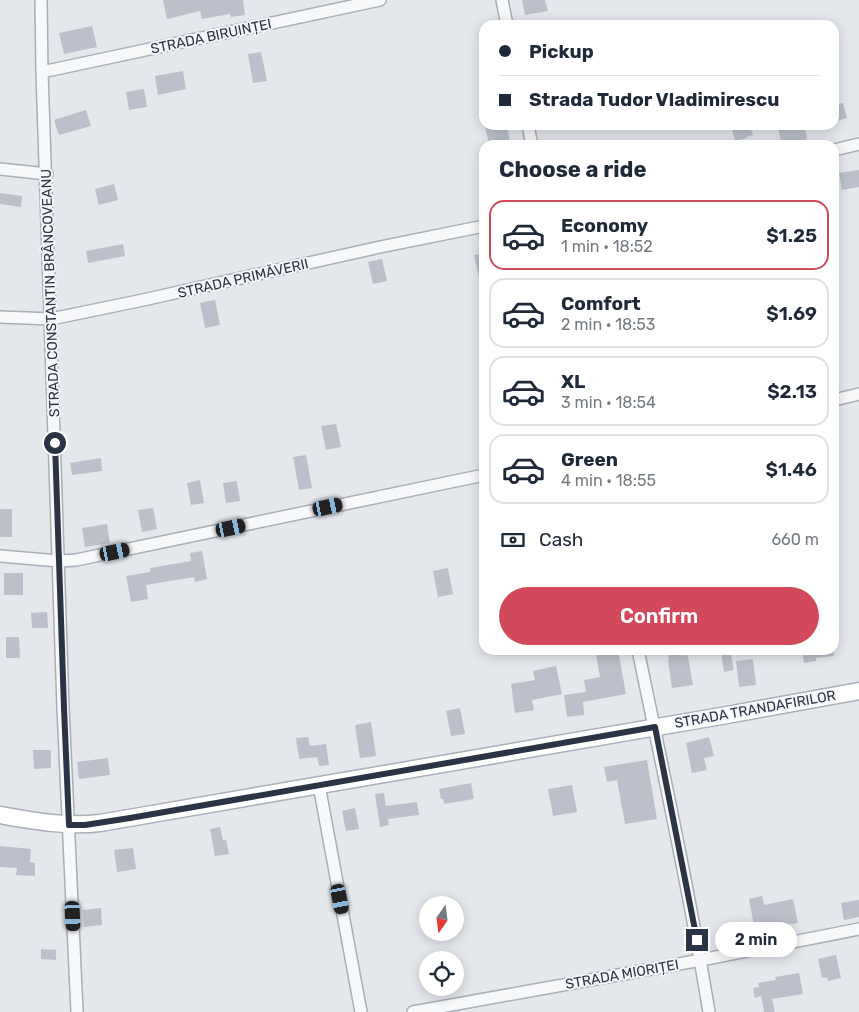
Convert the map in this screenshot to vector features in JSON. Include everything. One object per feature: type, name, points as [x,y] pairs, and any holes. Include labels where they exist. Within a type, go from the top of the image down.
[{"type":"main road","name":"STRADA TRANDAFIRILOR","points":[[0,816],[69,825],[100,823],[859,690]]},
{"type":"street","name":"STRADA CONSTANTIN BRÂNCOVEANU","points":[[41,0],[50,319],[77,1012]]},
{"type":"street","name":"STRADA BIRUINȚEI","points":[[42,72],[380,0]]},
{"type":"street","points":[[502,0],[506,20]]},
{"type":"street","points":[[839,149],[859,144]]},
{"type":"street","points":[[0,169],[47,174]]},
{"type":"street","name":"STRADA PRIMĂVERII","points":[[0,317],[50,319],[479,227]]},
{"type":"street","points":[[839,399],[859,394]]},
{"type":"street","points":[[0,556],[59,561],[76,560],[479,476]]},
{"type":"street","points":[[639,655],[655,727],[709,1012]]},
{"type":"street","points":[[319,785],[361,1012]]},
{"type":"street","name":"STRADA MIORIȚEI","points":[[413,1012],[859,929]]},
{"type":"building","points":[[163,0],[243,0],[245,15],[231,17],[230,14],[202,19],[200,11],[167,19]]},
{"type":"building","points":[[522,0],[545,0],[548,11],[525,15]]},
{"type":"building","points":[[92,26],[97,47],[64,54],[59,33]]},
{"type":"building","points":[[261,52],[267,81],[253,83],[248,54]]},
{"type":"building","points":[[183,71],[186,89],[158,95],[155,76]]},
{"type":"building","points":[[144,89],[147,107],[129,110],[126,92]]},
{"type":"building","points":[[843,103],[847,118],[839,120],[839,104]]},
{"type":"building","points":[[86,110],[91,126],[59,135],[54,120]]},
{"type":"building","points":[[486,130],[508,130],[510,140],[488,140]]},
{"type":"building","points":[[732,130],[752,130],[753,135],[735,140]]},
{"type":"building","points":[[778,130],[805,130],[807,139],[781,140]]},
{"type":"building","points":[[859,170],[859,187],[842,190],[839,173]]},
{"type":"building","points":[[114,184],[118,200],[99,205],[95,189]]},
{"type":"building","points":[[0,193],[22,196],[21,207],[0,204]]},
{"type":"building","points":[[123,244],[125,256],[88,263],[86,251]]},
{"type":"building","points":[[479,254],[479,278],[474,255]]},
{"type":"building","points":[[382,259],[387,281],[373,284],[368,262]]},
{"type":"building","points":[[215,300],[220,325],[205,328],[200,303]]},
{"type":"building","points":[[336,424],[341,447],[326,450],[321,426]]},
{"type":"building","points":[[306,455],[312,488],[299,490],[293,457]]},
{"type":"building","points":[[101,458],[102,471],[72,475],[70,463]]},
{"type":"building","points":[[200,480],[204,503],[191,505],[187,483]]},
{"type":"building","points":[[237,481],[240,501],[226,503],[223,483]]},
{"type":"building","points":[[153,508],[157,529],[142,532],[138,510]]},
{"type":"building","points":[[0,509],[12,509],[12,537],[0,537]]},
{"type":"building","points":[[107,524],[110,543],[85,547],[82,528]]},
{"type":"building","points":[[202,551],[207,579],[195,582],[194,577],[146,585],[148,599],[131,602],[126,576],[150,572],[150,568],[191,561],[190,553]]},
{"type":"building","points":[[448,568],[453,594],[438,597],[433,571]]},
{"type":"building","points":[[4,573],[23,573],[23,595],[4,595]]},
{"type":"building","points":[[47,612],[48,628],[32,628],[31,613]]},
{"type":"building","points":[[6,637],[19,637],[20,658],[6,658]]},
{"type":"building","points":[[596,655],[619,655],[626,694],[583,702],[584,715],[567,717],[564,695],[586,692],[584,680],[600,677]]},
{"type":"building","points":[[668,655],[688,655],[693,685],[672,688]]},
{"type":"building","points":[[722,655],[731,655],[734,670],[724,672]]},
{"type":"building","points":[[803,655],[834,655],[816,658],[816,661],[804,663]]},
{"type":"building","points":[[753,659],[756,685],[739,687],[736,661]]},
{"type":"building","points":[[556,666],[562,694],[532,700],[534,710],[515,713],[511,684],[535,680],[533,671]]},
{"type":"building","points":[[460,708],[465,734],[451,736],[446,711]]},
{"type":"building","points":[[371,722],[376,756],[360,758],[355,725]]},
{"type":"building","points":[[308,737],[310,746],[326,744],[329,765],[319,766],[317,757],[299,759],[296,738]]},
{"type":"building","points":[[709,737],[714,756],[704,758],[707,770],[692,773],[686,743]]},
{"type":"building","points":[[33,750],[51,750],[51,768],[34,769]]},
{"type":"building","points":[[108,758],[110,775],[79,779],[77,762]]},
{"type":"building","points":[[647,760],[657,819],[625,824],[617,780],[607,782],[604,767]]},
{"type":"building","points":[[471,783],[474,799],[444,804],[439,789]]},
{"type":"building","points":[[572,785],[577,812],[553,816],[548,789]]},
{"type":"building","points":[[384,793],[386,806],[417,802],[419,815],[388,819],[389,825],[380,827],[375,794]]},
{"type":"building","points":[[355,808],[359,829],[346,831],[342,811]]},
{"type":"building","points":[[220,827],[223,840],[226,840],[229,854],[215,856],[210,829]]},
{"type":"building","points":[[0,846],[31,849],[30,862],[35,863],[35,876],[16,875],[17,868],[0,867]]},
{"type":"building","points":[[133,848],[136,869],[117,872],[114,850]]},
{"type":"building","points":[[762,896],[764,905],[793,899],[798,923],[755,931],[749,899]]},
{"type":"building","points":[[859,900],[859,917],[844,920],[841,903]]},
{"type":"building","points":[[101,908],[102,925],[84,927],[83,910]]},
{"type":"building","points":[[41,949],[56,950],[56,960],[41,959]]},
{"type":"building","points":[[836,955],[841,978],[828,981],[827,977],[822,978],[818,959]]},
{"type":"building","points":[[799,973],[803,994],[772,999],[775,1012],[764,1012],[761,996],[755,998],[753,988],[759,987],[758,983],[776,980],[775,977]]},
{"type":"route","points":[[55,443],[69,825],[85,825],[130,818],[655,727],[697,940]]}]
